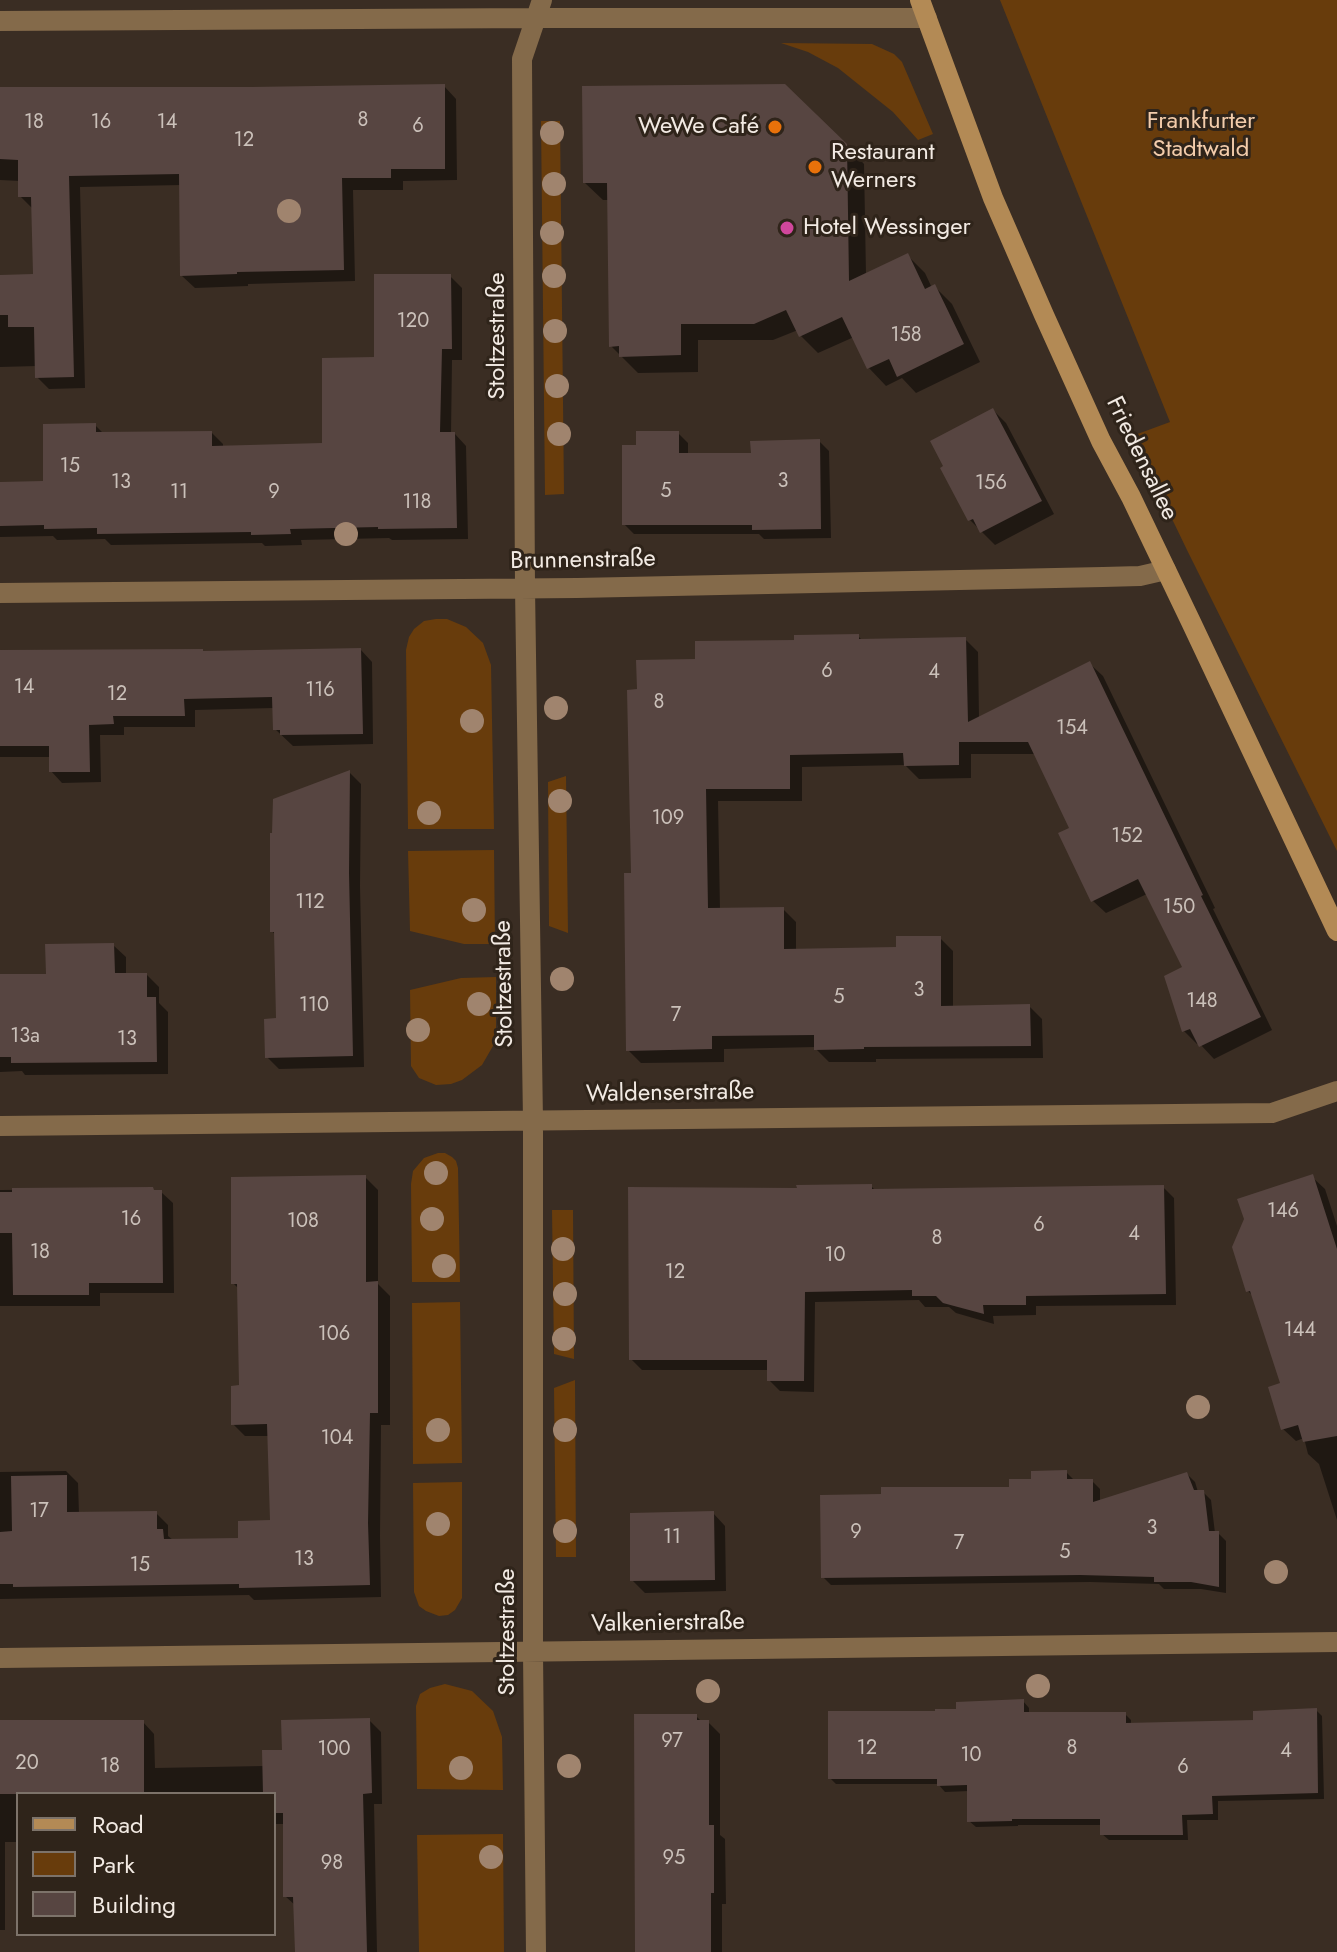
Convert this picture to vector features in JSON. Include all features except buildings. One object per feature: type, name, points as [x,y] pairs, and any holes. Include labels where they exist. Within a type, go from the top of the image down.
[{"type":"street","points":[[0,21],[539,9],[923,9]]},
{"type":"street","name":"Stoltzestraße","points":[[536,1952],[533,1121],[525,588],[522,59],[539,9]]},
{"type":"street","name":"Friedensallee","points":[[923,9],[1016,253],[1101,441],[1131,497],[1337,931]]},
{"type":"street","name":"Brunnenstraße","points":[[0,593],[525,588],[1103,577],[1140,576],[1166,570]]},
{"type":"street","name":"Waldenserstraße","points":[[0,1126],[1272,1113],[1337,1091]]},
{"type":"street","name":"Valkenierstraße","points":[[0,1658],[1337,1642]]},
{"type":"green space","name":"Frankfurter Stadtwald","points":[[1000,0],[1337,0],[1337,851],[1132,436],[1170,422]]},
{"type":"green space","points":[[781,43],[872,44],[894,54],[902,62],[933,134],[918,140],[893,112],[838,68],[808,52]]},
{"type":"green space","points":[[541,121],[560,121],[564,494],[545,495]]},
{"type":"green space","points":[[447,619],[466,627],[483,643],[491,665],[494,829],[408,829],[406,650],[414,629],[424,621]]},
{"type":"green space","points":[[566,776],[568,933],[549,926],[548,782]]},
{"type":"green space","points":[[494,850],[495,944],[464,944],[410,931],[408,851]]},
{"type":"green space","points":[[496,977],[496,1033],[493,1046],[482,1065],[451,1084],[436,1085],[419,1078],[411,1066],[410,990],[461,978]]},
{"type":"green space","points":[[438,1153],[452,1157],[458,1168],[460,1282],[412,1282],[413,1171],[424,1158]]},
{"type":"green space","points":[[552,1210],[573,1210],[574,1359],[554,1354]]},
{"type":"green space","points":[[460,1302],[462,1463],[413,1464],[412,1303]]},
{"type":"green space","points":[[575,1380],[576,1557],[556,1557],[554,1388]]},
{"type":"green space","points":[[462,1482],[462,1598],[455,1610],[439,1616],[419,1606],[414,1592],[413,1483]]},
{"type":"green space","points":[[445,1684],[472,1691],[493,1711],[502,1737],[503,1790],[417,1789],[416,1706],[420,1694]]},
{"type":"green space","points":[[503,1834],[504,1952],[419,1952],[417,1835]]},
{"type":"place","name":"WeWe Café","points":[[775,127]]},
{"type":"place","name":"Restaurant Werners","points":[[815,167]]},
{"type":"place","name":"Hotel Wessinger","points":[[787,228]]}]
